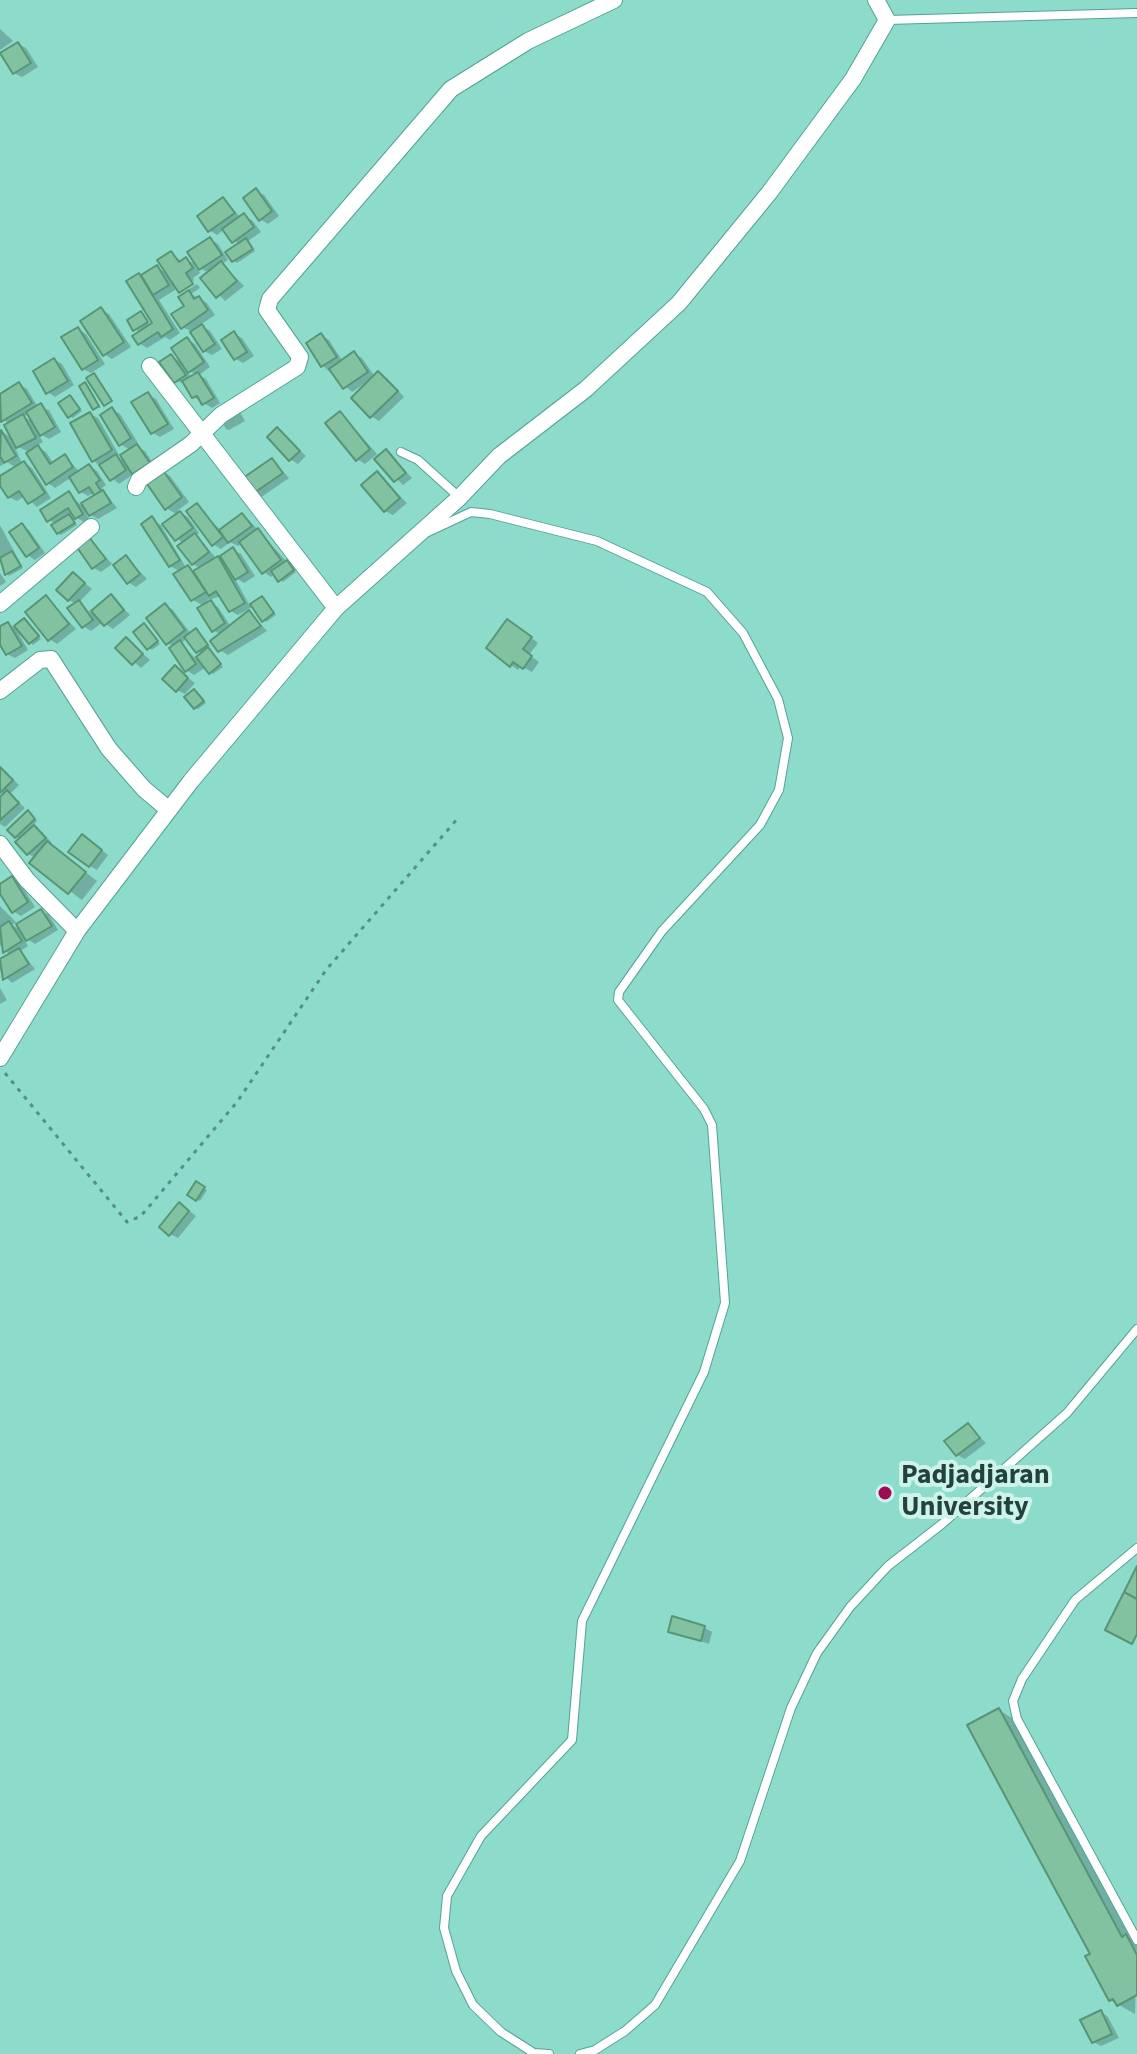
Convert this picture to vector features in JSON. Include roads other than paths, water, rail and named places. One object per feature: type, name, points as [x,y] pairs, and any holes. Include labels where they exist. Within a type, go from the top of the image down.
[{"type":"street","points":[[136,487],[139,480],[191,444],[221,415],[297,367],[300,357],[267,310],[270,299],[451,89],[528,41],[614,0]]},
{"type":"street","points":[[0,1058],[77,931],[169,810],[336,608],[459,498],[499,456],[586,389],[679,303],[779,181],[853,79],[887,20],[876,0]]},
{"type":"street","points":[[150,366],[336,608]]},
{"type":"street","points":[[0,604],[91,527]]},
{"type":"street","points":[[0,691],[40,660],[51,659],[109,749],[144,789],[169,810]]},
{"type":"street","points":[[0,844],[27,880],[77,931]]},
{"type":"lane","points":[[887,20],[1137,13]]},
{"type":"lane","points":[[401,452],[418,460],[459,498]]},
{"type":"lane","points":[[392,556],[420,536],[471,512],[597,541],[707,592],[743,633],[762,664],[778,699],[788,738],[779,790],[760,825],[662,931],[619,992],[618,1000],[704,1109],[712,1125],[725,1303],[704,1372],[582,1621],[572,1740],[481,1836],[447,1896],[444,1928],[456,1971],[473,2005],[501,2032],[534,2053],[549,2054]]},
{"type":"lane","points":[[580,2054],[595,2050],[625,2031],[655,2005],[740,1861],[791,1708],[817,1653],[850,1607],[888,1566],[942,1524],[1067,1413],[1137,1329]]},
{"type":"lane","points":[[1137,1548],[1075,1600],[1022,1679],[1013,1701],[1017,1719],[1137,1940]]},
{"type":"place","name":"Padjadjaran University","points":[[885,1493]]}]
